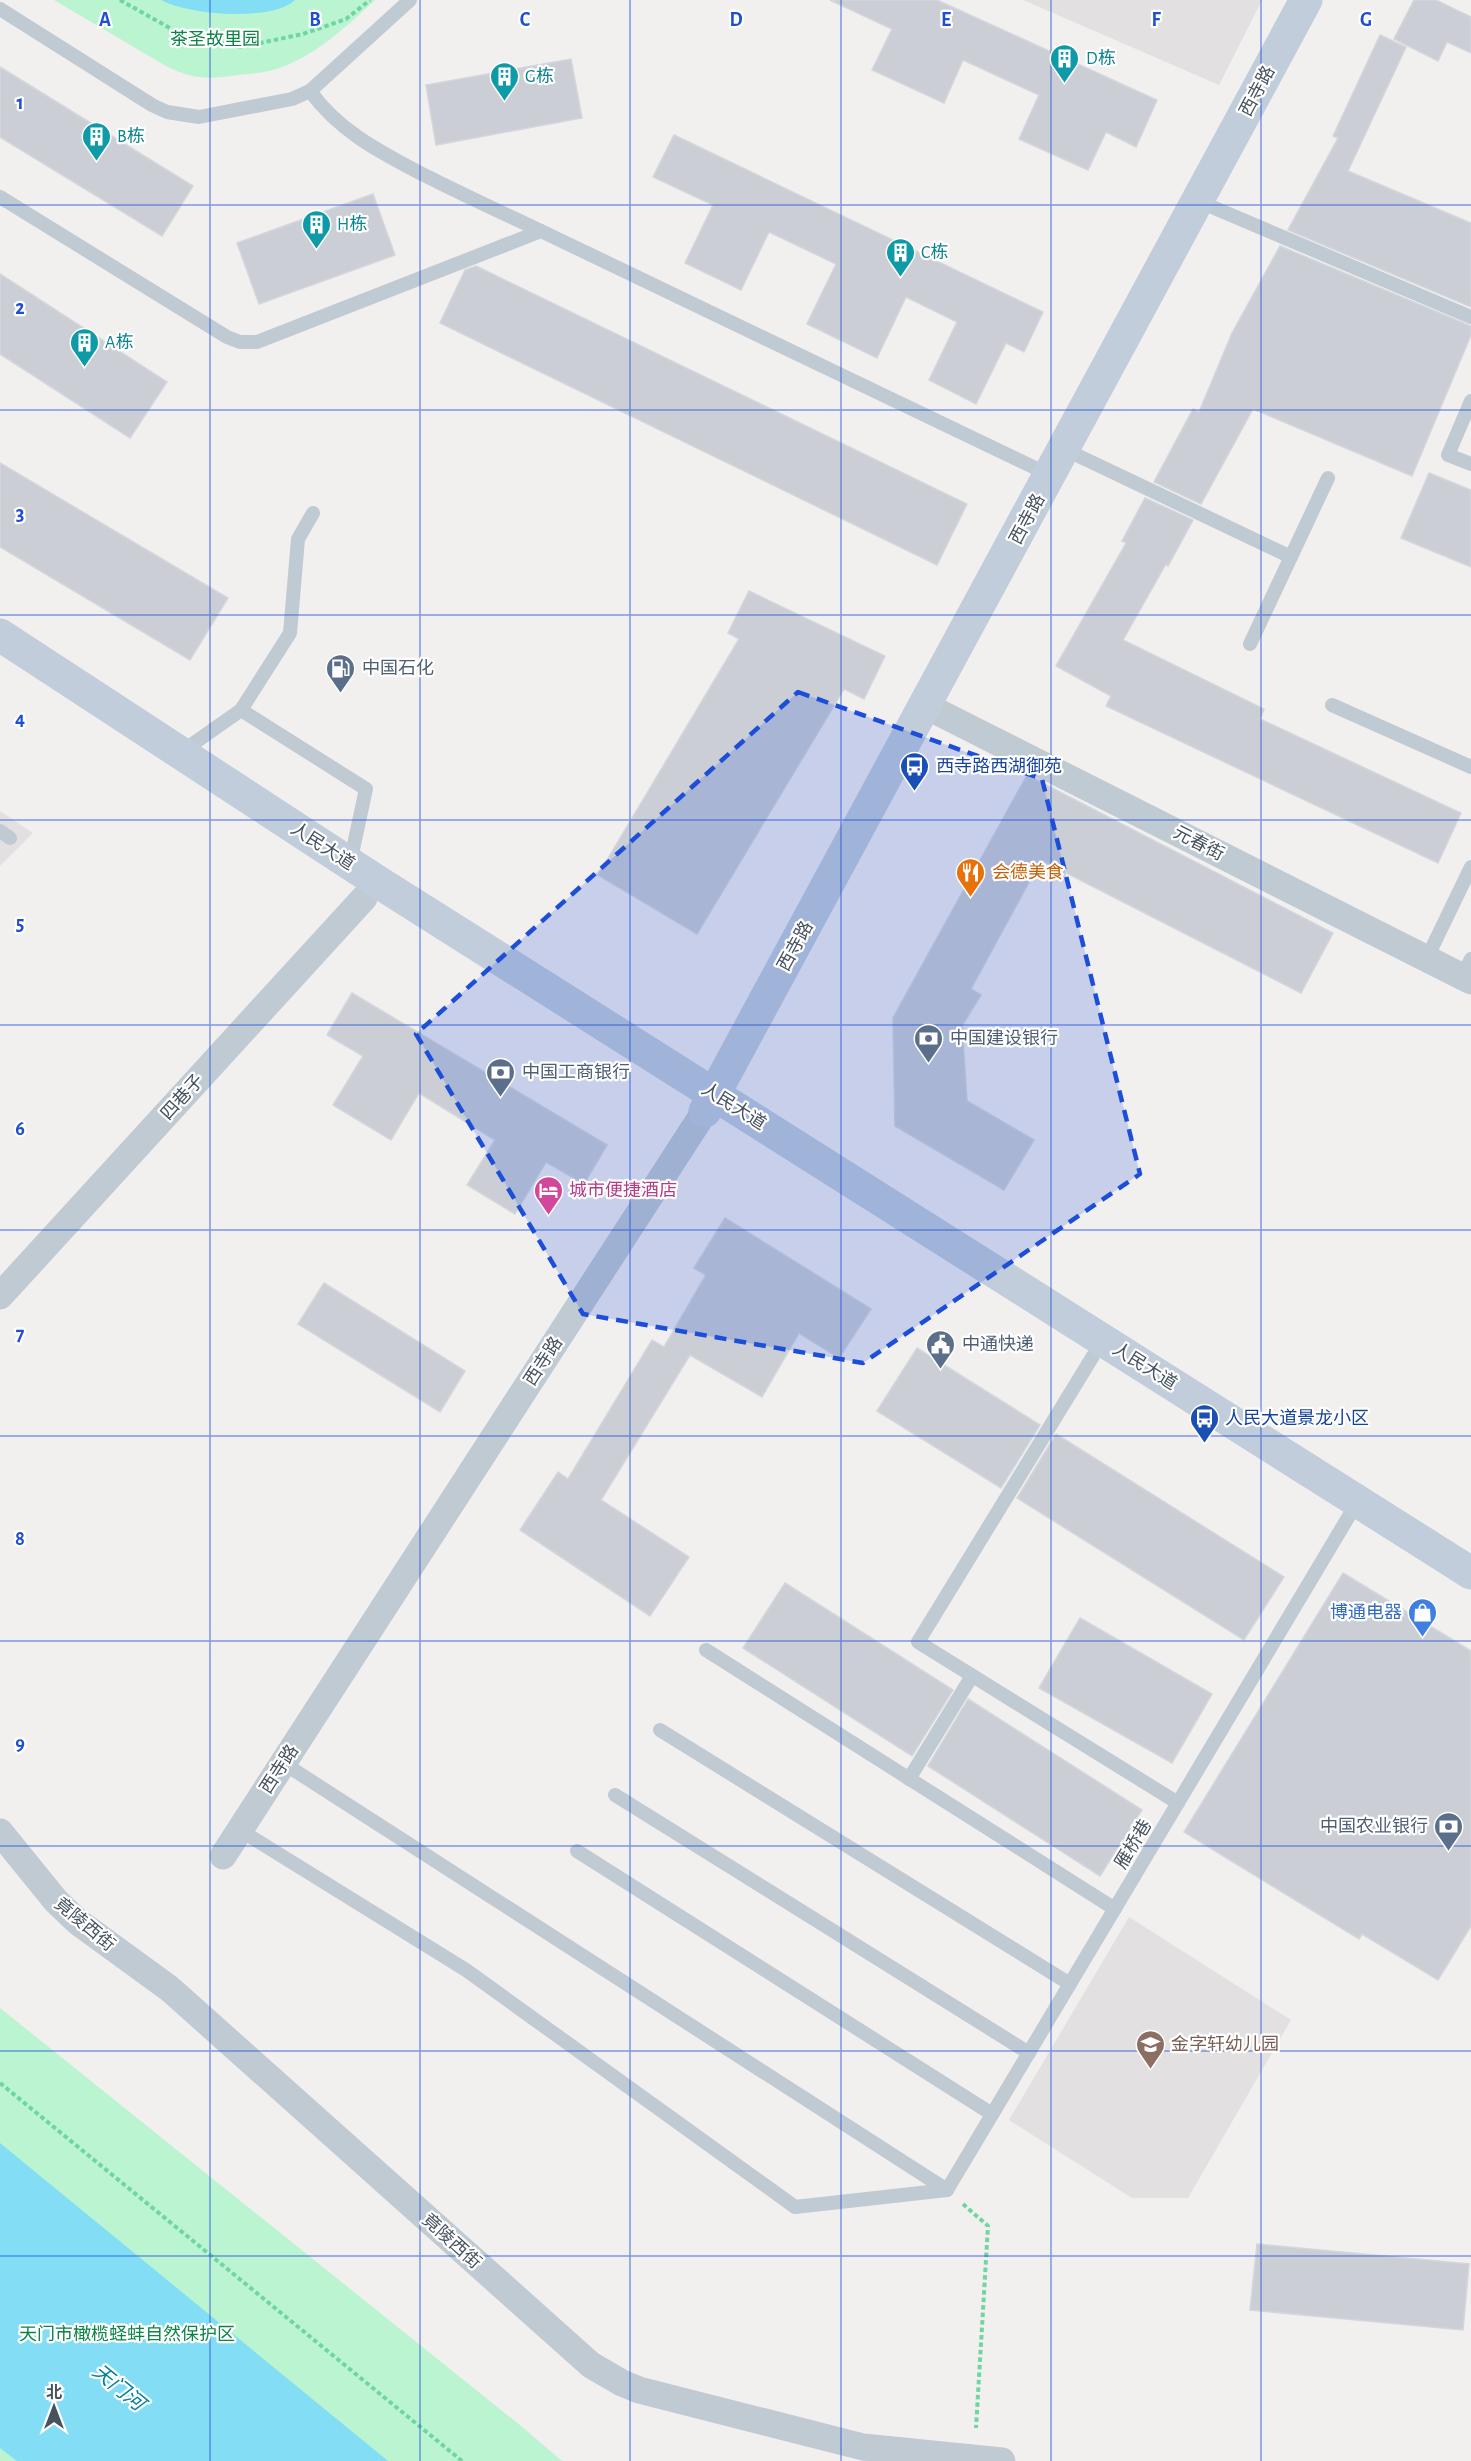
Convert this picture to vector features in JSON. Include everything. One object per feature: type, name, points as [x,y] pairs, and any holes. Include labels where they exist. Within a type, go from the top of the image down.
[{"type":"main road","name":"西寺路","points":[[710,1102],[1306,0]]},
{"type":"main road","name":"人民大道","points":[[0,635],[350,863],[1093,1356],[1471,1594]]},
{"type":"main road","name":"人民大道","points":[[0,663],[364,898],[710,1102],[1471,1573]]},
{"type":"street","name":"元春街","points":[[926,706],[1427,958],[1468,972]]},
{"type":"street","name":"四巷子","points":[[0,1296],[364,898]]},
{"type":"street","name":"西寺路","points":[[223,1856],[710,1102]]},
{"type":"street","name":"竟陵西街","points":[[0,1832],[56,1901],[78,1923],[170,1989],[591,2365],[605,2374],[639,2390],[863,2447],[1002,2461]]},
{"type":"lane","points":[[0,9],[152,105],[167,112],[199,117],[292,99],[310,91],[410,0]]},
{"type":"lane","points":[[310,91],[324,110],[340,125],[374,149],[453,190],[1057,462],[1291,557]]},
{"type":"lane","points":[[0,197],[226,337],[240,342],[257,342],[541,231]]},
{"type":"lane","points":[[1198,201],[1471,316]]},
{"type":"lane","points":[[1471,401],[1448,454],[1471,464]]},
{"type":"lane","points":[[1250,644],[1328,478]]},
{"type":"lane","points":[[179,753],[241,710],[290,633],[298,539],[313,513]]},
{"type":"lane","points":[[1332,705],[1471,767]]},
{"type":"lane","points":[[241,710],[366,789],[350,863]]},
{"type":"lane","points":[[1427,958],[1471,867]]},
{"type":"lane","points":[[1093,1356],[918,1642],[1178,1803]]},
{"type":"lane","name":"雁桥巷","points":[[947,2190],[1349,1516]]},
{"type":"lane","points":[[706,1650],[1115,1909]]},
{"type":"lane","points":[[909,1779],[972,1676]]},
{"type":"lane","points":[[660,1730],[1070,1984]]},
{"type":"lane","points":[[283,1763],[947,2190]]},
{"type":"lane","points":[[615,1795],[1029,2053]]},
{"type":"lane","points":[[240,1830],[466,1970],[795,2207],[947,2190]]},
{"type":"lane","points":[[577,1851],[992,2114]]},
{"type":"path","points":[[120,0],[184,36],[241,47],[303,34],[346,20],[370,0]]},
{"type":"path","points":[[0,2083],[462,2461]]},
{"type":"path","points":[[947,2190],[988,2226],[974,2458]]},
{"type":"highlighted area","points":[[798,692],[1042,779],[1140,1174],[863,1363],[583,1314],[416,1034]]},
{"type":"shaded area","points":[[1023,0],[1262,0],[1219,85]]},
{"type":"shaded area","points":[[0,811],[33,833],[0,866]]},
{"type":"shaded area","name":"金字轩幼儿园","points":[[1129,1917],[1291,2020],[1188,2198],[1132,2198],[1009,2120]]},
{"type":"green space","name":"茶圣故里园","points":[[54,0],[375,0],[328,41],[287,65],[260,73],[208,78],[184,74],[166,66]]},
{"type":"green space","name":"天门市橄榄蛏蚌自然保护区","points":[[0,2008],[521,2426],[562,2461],[0,2461]]},
{"type":"water","points":[[161,0],[295,0],[284,7],[268,11],[229,14],[190,9]]},
{"type":"water","name":"天门市橄榄蛏蚌自然保护区","points":[[0,2143],[388,2461],[17,2461],[0,2448]]},
{"type":"building","name":"D栋","points":[[830,0],[937,0],[1157,100],[1136,147],[1106,132],[1088,170],[1019,139],[1039,95],[963,60],[944,103],[872,70],[892,29]]},
{"type":"building","points":[[1414,0],[1436,0],[1471,17],[1471,53],[1447,42],[1438,61],[1394,39]]},
{"type":"building","points":[[1380,35],[1406,47],[1348,171],[1471,223],[1471,307],[1288,230],[1338,138],[1333,136]]},
{"type":"building","name":"G栋","points":[[571,59],[582,118],[436,145],[426,85]]},
{"type":"building","name":"B栋","points":[[0,67],[193,186],[162,236],[0,137]]},
{"type":"building","name":"C栋","points":[[674,135],[1043,312],[1024,352],[1006,343],[976,404],[929,380],[957,322],[906,297],[877,358],[807,324],[836,264],[769,232],[741,290],[685,263],[713,205],[653,177]]},
{"type":"building","name":"H栋","points":[[373,194],[395,255],[259,304],[237,243]]},
{"type":"building","points":[[1280,246],[1471,326],[1471,335],[1412,476],[1253,409],[1201,504],[1154,482],[1193,409],[1199,412],[1232,333]]},
{"type":"building","points":[[476,266],[967,504],[937,565],[440,323],[465,270]]},
{"type":"building","name":"A栋","points":[[0,274],[167,382],[130,438],[0,354]]},
{"type":"building","points":[[0,463],[228,598],[190,660],[0,547]]},
{"type":"building","points":[[1429,473],[1471,490],[1471,567],[1401,538]]},
{"type":"building","points":[[1145,498],[1193,520],[1123,640],[1264,709],[1260,719],[1461,813],[1438,863],[1106,706],[1111,696],[1056,666],[1126,543],[1122,541]]},
{"type":"building","points":[[749,591],[885,656],[864,699],[844,689],[697,934],[598,875],[739,639],[728,633]]},
{"type":"building","points":[[1027,775],[1333,933],[1301,993],[1041,860],[971,989],[981,995],[962,1026],[967,1101],[1034,1140],[1004,1190],[895,1126],[893,1018]]},
{"type":"building","points":[[352,993],[607,1145],[584,1184],[546,1162],[515,1214],[467,1185],[495,1140],[419,1093],[391,1140],[333,1105],[363,1056],[327,1035]]},
{"type":"building","points":[[725,1218],[871,1309],[839,1358],[799,1333],[762,1397],[690,1355],[601,1500],[689,1557],[650,1616],[520,1530],[558,1472],[568,1479],[652,1340],[664,1347],[706,1275],[694,1268]]},
{"type":"building","points":[[324,1283],[465,1371],[440,1412],[298,1324]]},
{"type":"building","points":[[917,1348],[1040,1425],[1001,1488],[877,1411]]},
{"type":"building","points":[[1056,1434],[1284,1577],[1244,1640],[1017,1498]]},
{"type":"building","points":[[1343,1573],[1471,1651],[1471,1926],[1438,1980],[1362,1934],[1359,1939],[1184,1832]]},
{"type":"building","points":[[785,1583],[953,1690],[912,1756],[743,1648]]},
{"type":"building","points":[[1080,1618],[1212,1694],[1172,1763],[1039,1688]]},
{"type":"building","points":[[968,1699],[1142,1810],[1100,1876],[928,1766]]},
{"type":"building","points":[[1257,2244],[1469,2264],[1463,2330],[1250,2310]]},
{"type":"place","name":"D栋","points":[[1065,84]]},
{"type":"place","name":"G栋","points":[[504,102]]},
{"type":"place","name":"B栋","points":[[96,162]]},
{"type":"place","name":"H栋","points":[[316,250]]},
{"type":"place","name":"C栋","points":[[900,278]]},
{"type":"place","name":"A栋","points":[[84,368]]},
{"type":"place","name":"中国石化","points":[[341,694]]},
{"type":"place","name":"西寺路西湖御苑","points":[[915,792]]},
{"type":"place","name":"会德美食","points":[[971,898]]},
{"type":"place","name":"中国建设银行","points":[[929,1064]]},
{"type":"place","name":"中国工商银行","points":[[501,1098]]},
{"type":"place","name":"城市便捷酒店","points":[[548,1216]]},
{"type":"place","name":"中通快递","points":[[941,1370]]},
{"type":"place","name":"人民大道景龙小区","points":[[1204,1444]]},
{"type":"place","name":"博通电器","points":[[1423,1638]]},
{"type":"place","name":"中国农业银行","points":[[1449,1852]]},
{"type":"place","name":"金字轩幼儿园","points":[[1150,2070]]},
{"type":"water label","name":"天门河","points":[[119,2387]]}]
